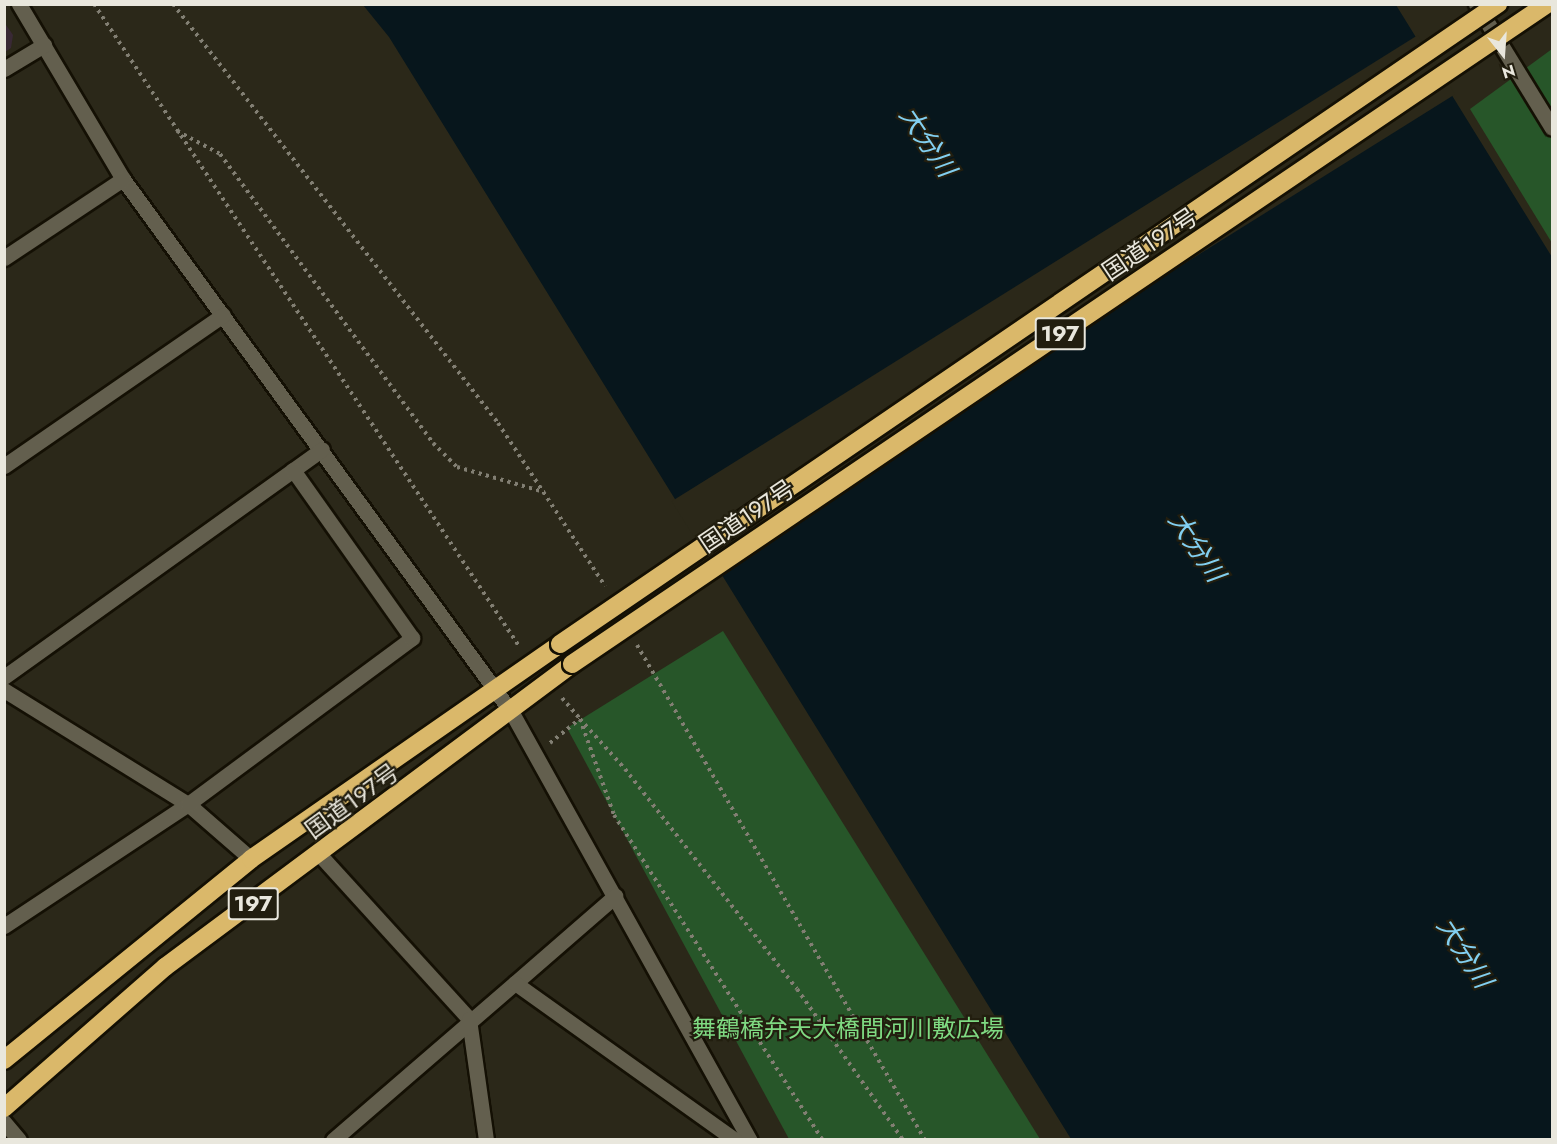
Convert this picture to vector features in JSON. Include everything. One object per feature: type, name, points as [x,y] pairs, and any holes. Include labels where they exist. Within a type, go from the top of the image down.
[{"type":"highway","name":"国道197号","points":[[4,1060],[251,859],[560,644],[1498,4]]},
{"type":"highway","name":"国道197号","points":[[4,1108],[165,967],[512,713],[572,664],[1547,4]]},
{"type":"street","points":[[19,4],[123,179],[322,449],[512,713],[750,1140]]},
{"type":"street","points":[[1476,4],[1552,128]]},
{"type":"street","points":[[4,69],[44,45]]},
{"type":"street","points":[[4,258],[123,179]]},
{"type":"street","points":[[4,466],[223,315]]},
{"type":"street","points":[[4,677],[322,449]]},
{"type":"street","points":[[4,926],[188,804],[412,638],[293,470]]},
{"type":"street","points":[[4,690],[188,804],[251,859]]},
{"type":"street","points":[[320,855],[469,1019],[486,1140]]},
{"type":"street","points":[[333,1140],[469,1019],[515,983],[615,896]]},
{"type":"street","points":[[515,983],[735,1140]]},
{"type":"street","points":[[4,1122],[19,1140]]},
{"type":"path","points":[[94,4],[499,621]]},
{"type":"path","points":[[173,4],[382,268],[545,492],[612,598]]},
{"type":"path","points":[[176,131],[220,154],[441,451],[457,467],[545,492]]},
{"type":"path","points":[[634,640],[925,1140]]},
{"type":"path","points":[[535,755],[580,720]]},
{"type":"path","points":[[580,720],[614,815],[823,1140]]},
{"type":"path","points":[[580,720],[797,989],[903,1140]]},
{"type":"shaded area","points":[[4,22],[13,35],[11,48],[5,52]]},
{"type":"green space","points":[[1552,49],[1552,243],[1470,109]]},
{"type":"green space","name":"舞鶴橋弁天大橋間河川敷広場","points":[[723,631],[1040,1139],[789,1139],[567,728]]},
{"type":"water","name":"大分川","points":[[363,5],[1396,5],[1552,257],[1552,1139],[1071,1139],[389,37]]},
{"type":"pier","points":[[1418,35],[1455,94],[709,561],[672,501]]}]
